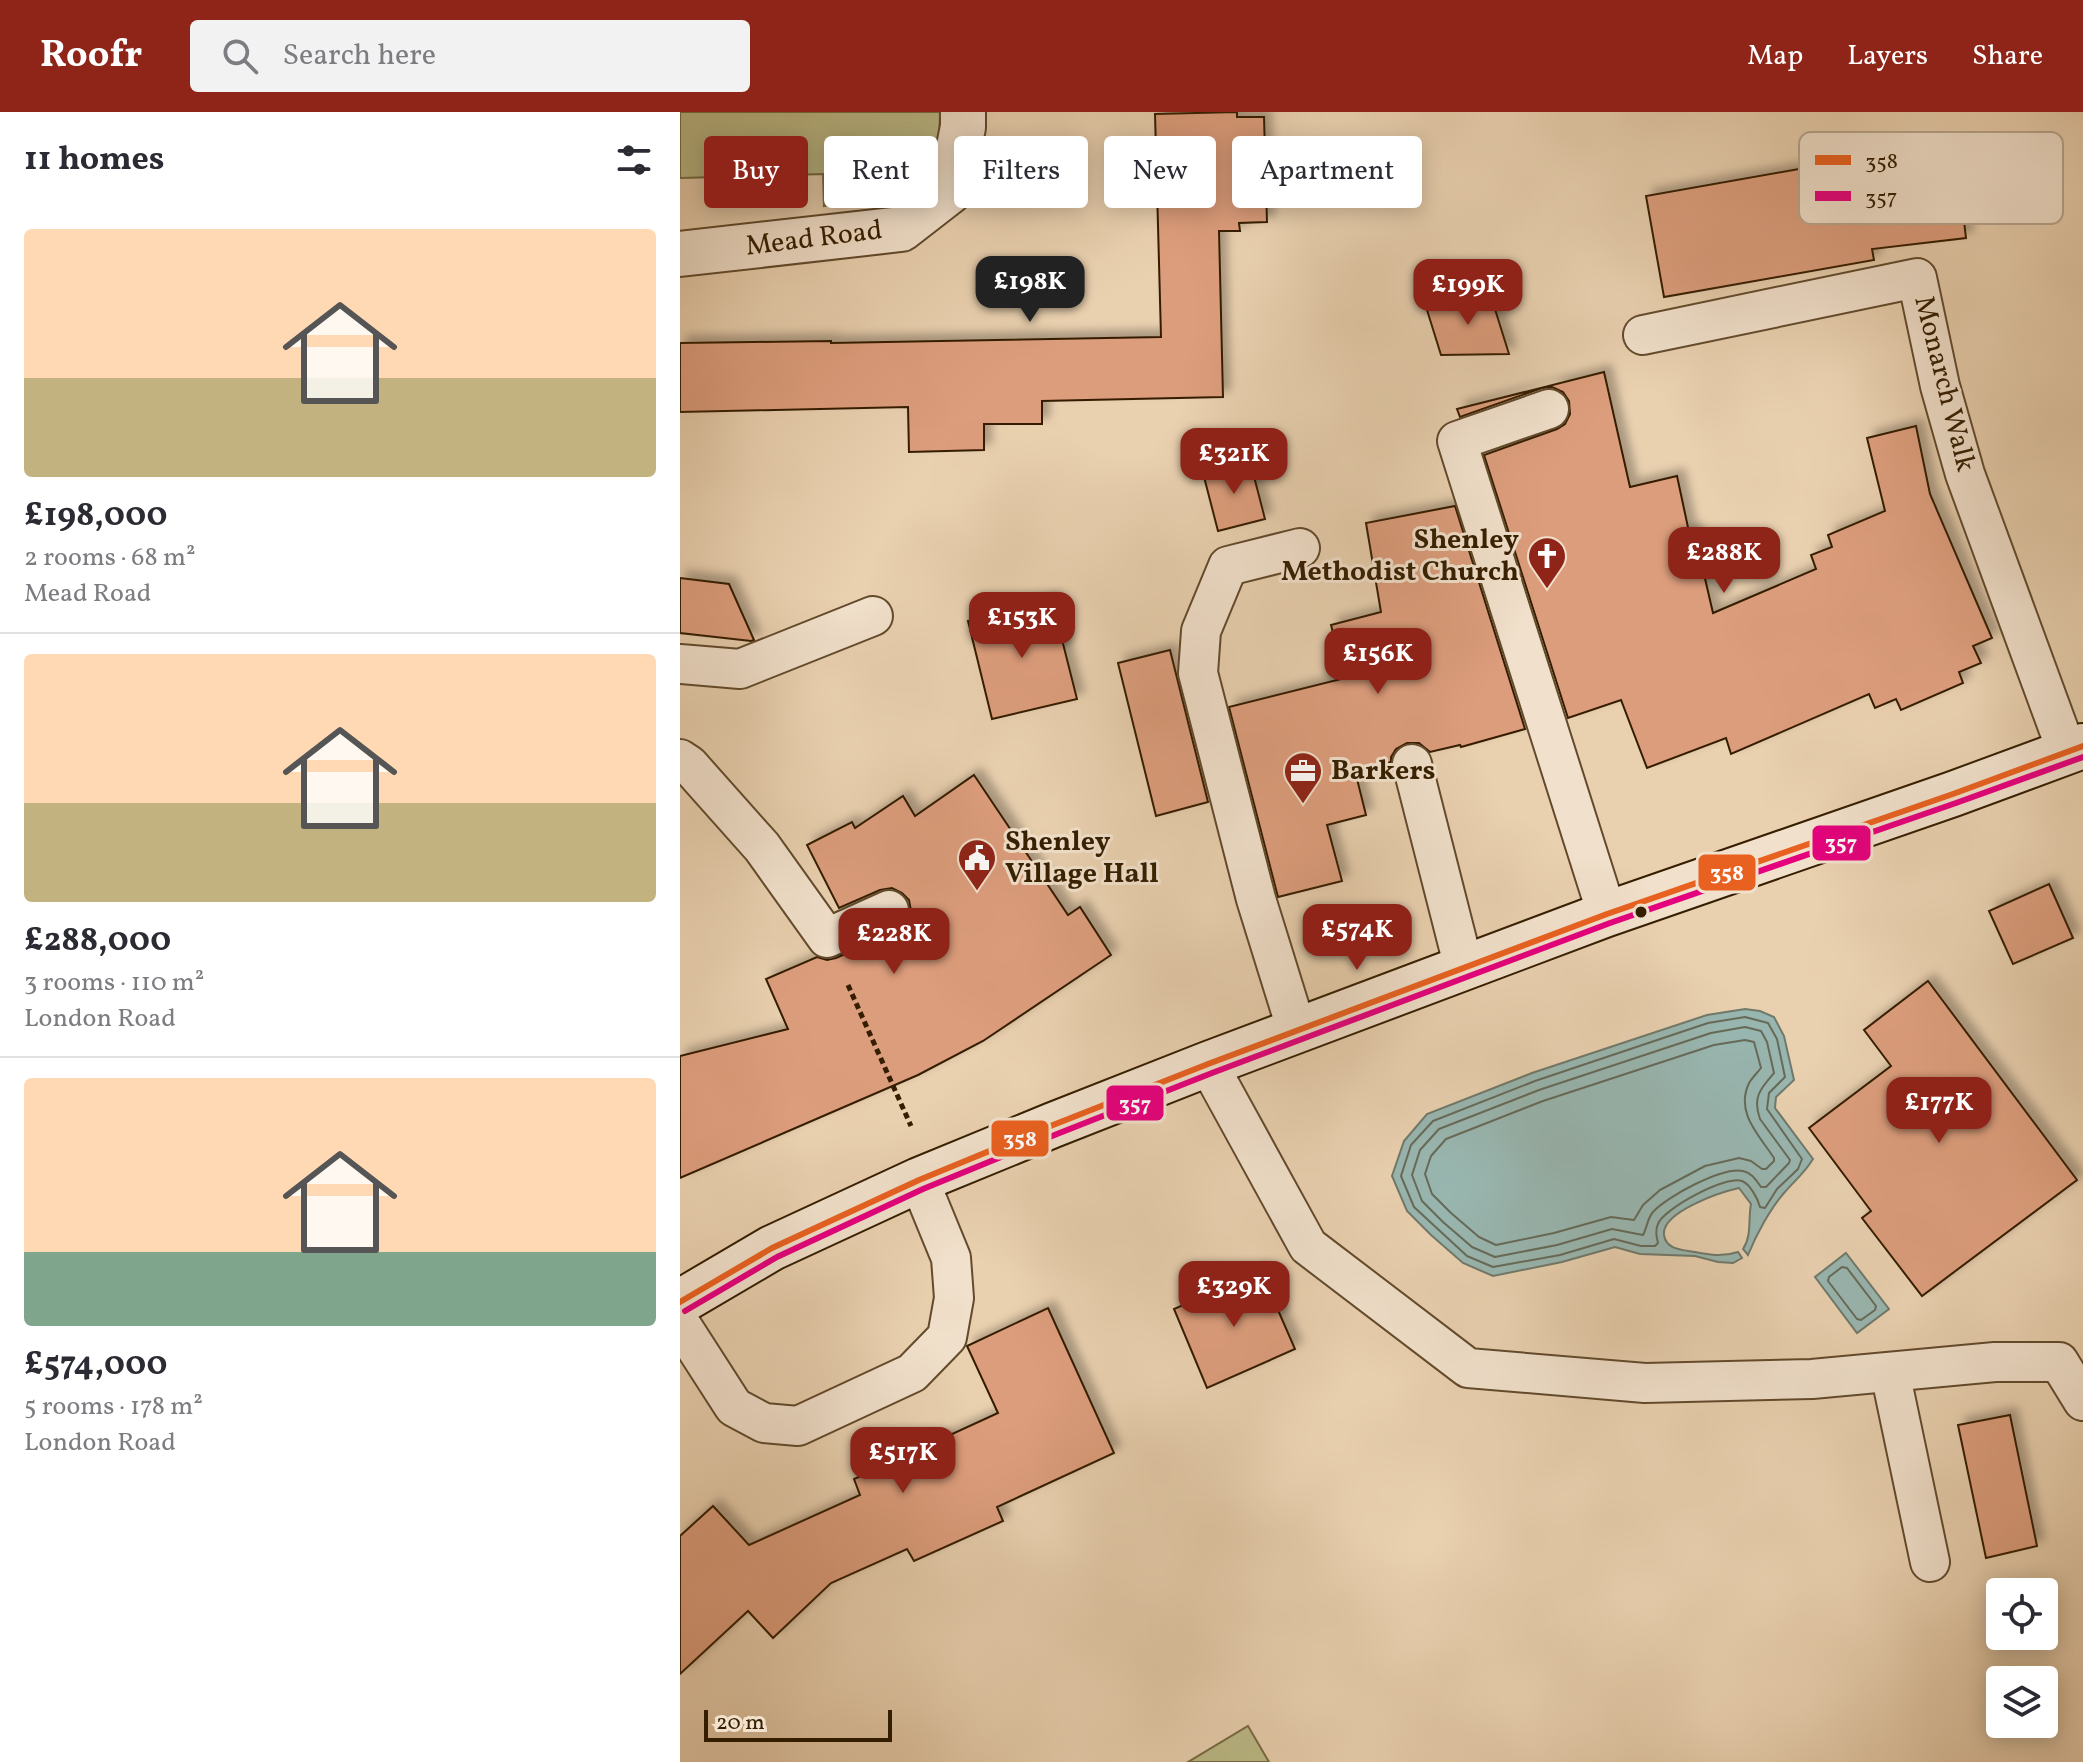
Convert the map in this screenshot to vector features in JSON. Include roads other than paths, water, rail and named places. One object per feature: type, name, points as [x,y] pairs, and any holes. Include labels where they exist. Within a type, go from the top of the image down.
[{"type":"main road","name":"Mead Road","points":[[680,254],[901,229],[950,191],[963,127],[963,112]]},
{"type":"main road","points":[[680,1302],[772,1248],[925,1177],[1208,1064],[1607,914],[2075,749]]},
{"type":"lane","name":"Monarch Walk","points":[[1643,335],[1917,278],[1940,386],[1965,474],[2075,749]]},
{"type":"lane","points":[[1549,409],[1457,441],[1607,914]]},
{"type":"lane","points":[[1297,1031],[1256,899],[1198,673],[1201,631],[1228,566],[1300,548]]},
{"type":"lane","points":[[680,664],[740,669],[873,616]]},
{"type":"lane","points":[[680,759],[689,765],[762,847],[827,938],[889,910]]},
{"type":"lane","points":[[1412,764],[1464,968]]},
{"type":"lane","points":[[1208,1064],[1308,1246],[1468,1368],[1645,1383],[1812,1379],[2071,1354],[2083,1401]]},
{"type":"lane","points":[[680,1323],[734,1407],[764,1423],[798,1426],[912,1373],[947,1337],[954,1298],[951,1258],[925,1177]]},
{"type":"lane","points":[[1890,1372],[1930,1562]]},
{"type":"water","points":[[1745,1009],[1774,1017],[1784,1036],[1794,1080],[1776,1097],[1775,1108],[1813,1159],[1774,1207],[1748,1255],[1743,1249],[1749,1233],[1751,1204],[1739,1188],[1682,1211],[1666,1227],[1664,1235],[1668,1244],[1680,1250],[1716,1255],[1738,1252],[1742,1258],[1733,1263],[1695,1256],[1640,1254],[1615,1247],[1493,1276],[1463,1263],[1407,1211],[1392,1176],[1404,1141],[1427,1114],[1532,1073],[1707,1015]]},
{"type":"water","points":[[1846,1253],[1889,1309],[1857,1333],[1815,1277]]},
{"type":"place","name":"Shenley Methodist Church","points":[[1547,590]]},
{"type":"place","name":"Barkers","points":[[1303,805]]},
{"type":"place","name":"Shenley Village Hall","points":[[977,892]]}]
